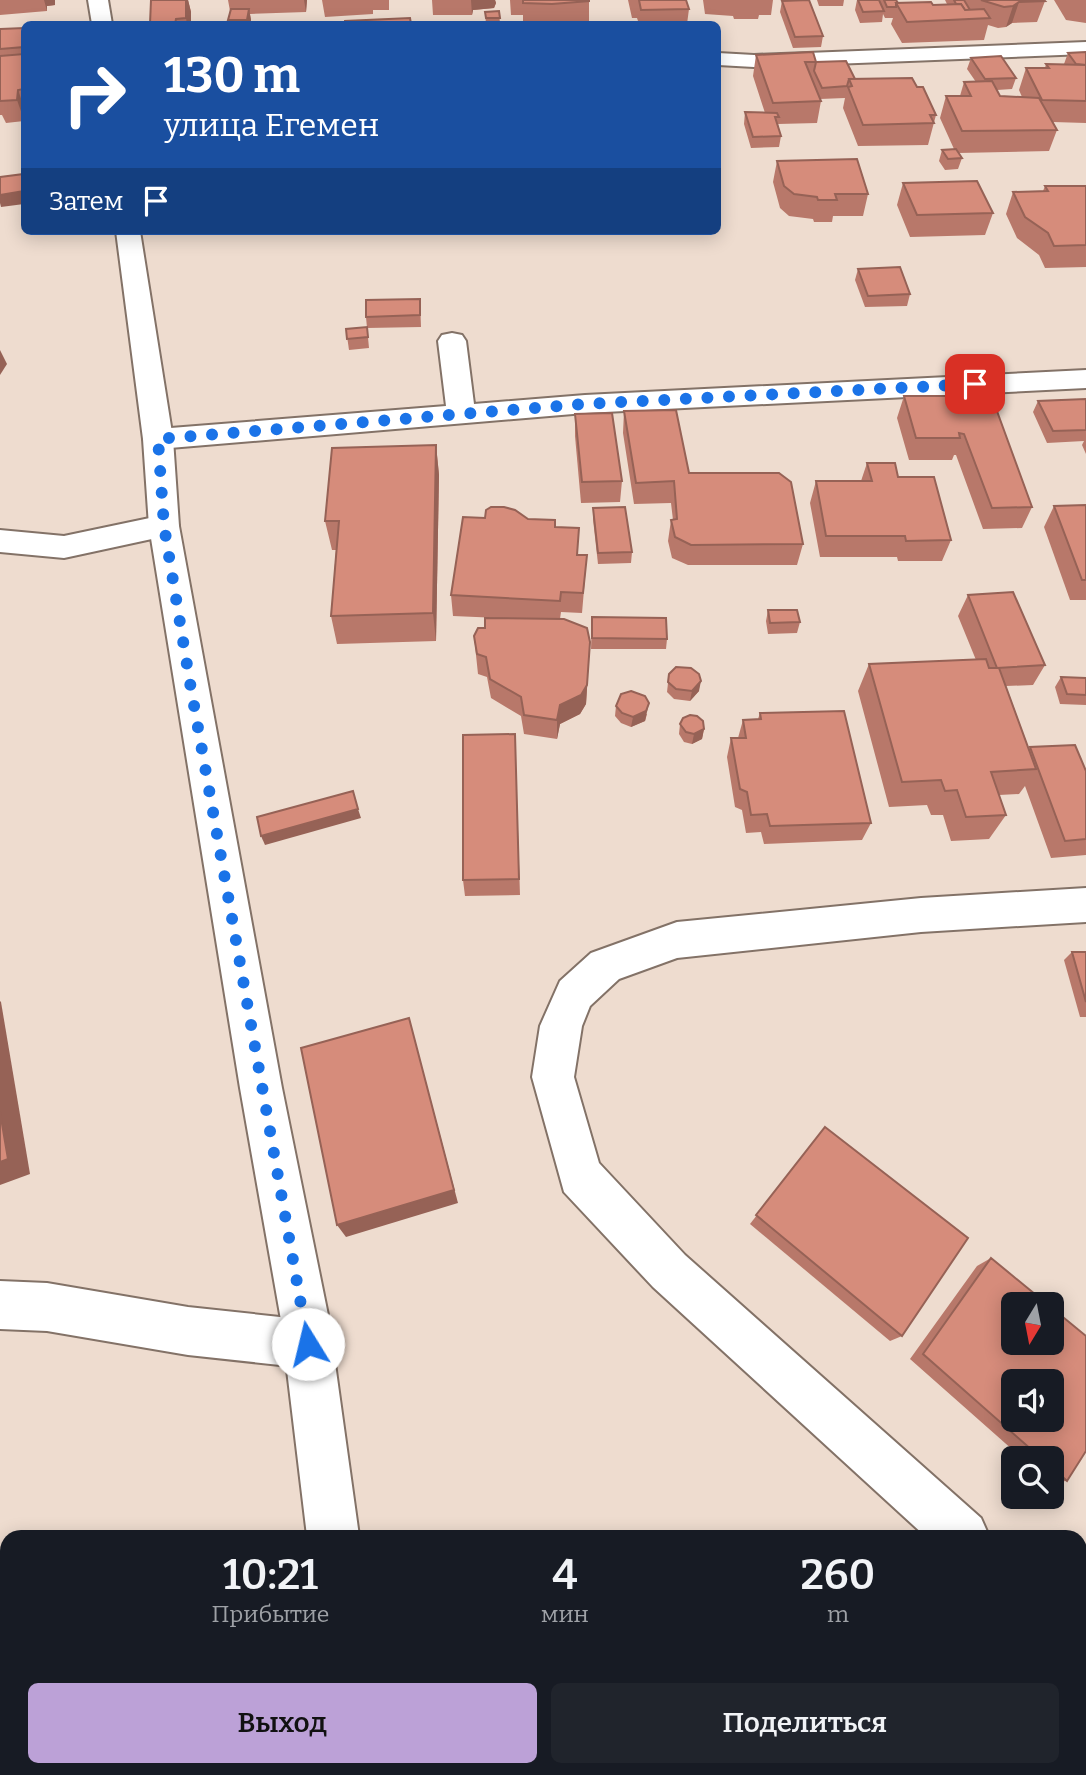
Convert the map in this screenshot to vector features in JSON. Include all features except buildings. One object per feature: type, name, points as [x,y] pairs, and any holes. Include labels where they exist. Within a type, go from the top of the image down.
[{"type":"street","points":[[98,0],[102,21]]},
{"type":"street","points":[[721,59],[754,61],[1086,48]]},
{"type":"street","points":[[129,235],[158,439],[164,526],[258,1075],[308,1344],[332,1530]]},
{"type":"street","points":[[452,341],[461,414]]},
{"type":"street","points":[[158,439],[584,404],[1086,379]]},
{"type":"street","points":[[0,541],[64,547],[164,526]]},
{"type":"street","points":[[956,1530],[669,1270],[580,1176],[553,1077],[561,1026],[574,994],[606,966],[677,940],[921,915],[1086,905]]},
{"type":"street","points":[[0,1305],[47,1307],[188,1331],[308,1344]]},
{"type":"route","points":[[308,1344],[190,683],[164,526],[158,439],[584,404],[975,384]]}]
